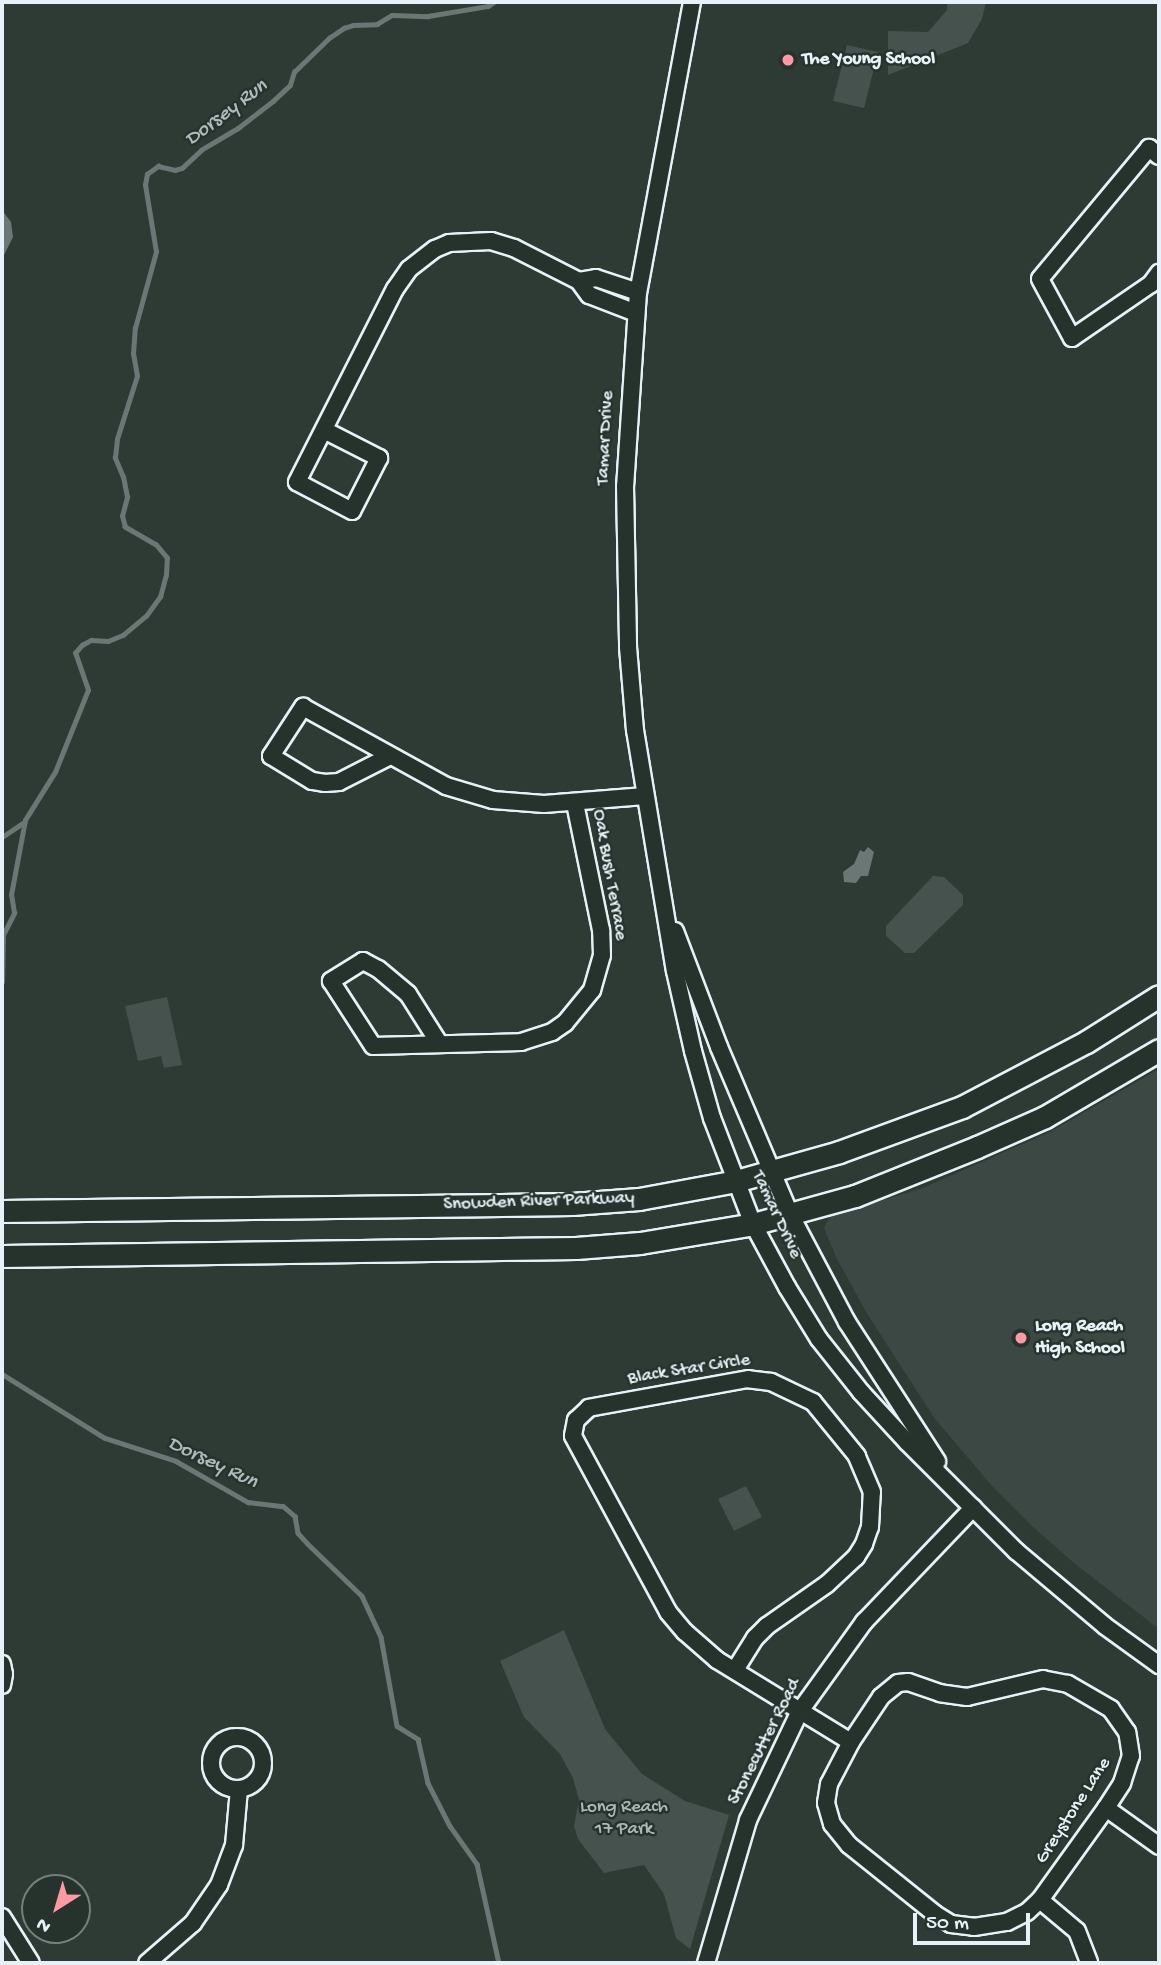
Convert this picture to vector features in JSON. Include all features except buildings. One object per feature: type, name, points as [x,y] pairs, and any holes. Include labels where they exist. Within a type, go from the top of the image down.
[{"type":"main road","name":"Snowden River Parkway","points":[[2,1211],[572,1204],[639,1199],[736,1181],[839,1152],[962,1107],[1086,1042],[1159,996]]},
{"type":"main road","points":[[2,1256],[576,1248],[640,1243],[753,1224],[855,1196],[1045,1118],[1159,1050]]},
{"type":"street","name":"Tamar Drive","points":[[692,2],[649,220],[638,292],[627,425],[625,569],[633,702],[645,796],[693,1051],[712,1118],[753,1224],[786,1287],[835,1359],[908,1443],[973,1508],[1058,1588],[1159,1665]]},
{"type":"street","points":[[1156,283],[1072,338],[1040,279],[1149,148],[1159,156]]},
{"type":"street","points":[[324,430],[379,458],[352,511],[297,482],[395,289],[409,269],[449,243],[491,241],[514,248],[579,281],[589,295],[636,313]]},
{"type":"street","points":[[579,281],[596,278],[638,292]]},
{"type":"street","points":[[390,756],[339,782],[326,783],[312,780],[271,756],[303,707],[446,786],[493,800],[518,804],[575,803],[645,796]]},
{"type":"street","name":"Oak Bush Terrace","points":[[439,1043],[408,994],[378,969],[363,961],[331,981],[373,1046],[536,1039],[565,1023],[592,990],[602,955],[601,930],[575,803]]},
{"type":"street","name":"Tamar Drive","points":[[659,880],[692,978],[790,1214],[847,1322],[880,1376],[918,1435],[973,1508]]},
{"type":"street","name":"Black Star Circle","points":[[735,1670],[755,1638],[767,1626],[827,1584],[856,1557],[864,1544],[870,1527],[872,1492],[857,1456],[813,1402],[771,1381],[748,1379],[589,1408],[576,1420],[573,1436],[668,1612],[701,1647],[735,1670],[800,1711]]},
{"type":"street","name":"Stonecutter Road","points":[[706,1963],[748,1820],[800,1711],[864,1622],[973,1508]]},
{"type":"street","points":[[2,1664],[2,1685]]},
{"type":"street","name":"Greystone Lane","points":[[1043,1679],[1068,1684],[1111,1709],[1127,1732],[1131,1756],[1129,1769],[1106,1808],[1040,1900],[1027,1912],[1007,1922],[974,1927],[951,1924],[849,1845],[832,1824],[826,1803],[829,1784],[850,1742],[881,1697],[898,1683],[908,1682],[940,1693],[967,1697],[1043,1679]]},
{"type":"street","points":[[800,1711],[850,1742]]},
{"type":"street","points":[[147,1963],[193,1923],[219,1885],[234,1845],[239,1789]]},
{"type":"street","points":[[1106,1808],[1159,1846]]},
{"type":"street","points":[[1040,1900],[1077,1931],[1089,1963]]},
{"type":"street","points":[[2,1917],[31,1963]]},
{"type":"shaded area","points":[[2,210],[11,222],[13,237],[2,259]]},
{"type":"shaded area","points":[[868,847],[874,852],[868,876],[861,876],[856,883],[844,882],[843,872],[854,864],[860,850],[864,852]]},
{"type":"shaded area","name":"Long Reach High School","points":[[1159,1069],[1159,1629],[1074,1563],[1033,1527],[992,1486],[935,1419],[866,1312],[836,1257],[824,1228],[830,1217],[925,1187],[1050,1132]]},
{"type":"green space","points":[[947,2],[986,2],[982,19],[968,43],[888,75],[888,31],[928,32],[947,10]]},
{"type":"green space","points":[[847,45],[878,52],[864,108],[833,101]]},
{"type":"green space","points":[[933,876],[944,877],[963,895],[963,905],[914,953],[905,953],[886,936],[886,926]]},
{"type":"green space","points":[[167,997],[182,1065],[164,1068],[161,1056],[138,1061],[125,1006]]},
{"type":"green space","points":[[746,1486],[762,1517],[734,1531],[718,1499]]},
{"type":"green space","name":"Long Reach 17 Park","points":[[564,1630],[605,1729],[642,1774],[685,1801],[729,1815],[690,1949],[676,1938],[664,1894],[644,1865],[604,1873],[578,1839],[574,1826],[579,1800],[573,1778],[560,1754],[524,1717],[500,1661]]},
{"type":"waterway","name":"Dorsey Run","points":[[2,982],[3,935],[14,913],[11,895],[25,820],[55,772],[88,690],[75,653],[91,640],[108,641],[123,635],[146,616],[160,597],[166,575],[167,558],[156,545],[125,527],[122,516],[127,497],[115,458],[117,439],[137,376],[133,354],[135,328],[156,252],[145,185],[147,174],[158,166],[175,170],[182,168],[201,150],[238,128],[290,85],[294,72],[329,38],[344,28],[377,24],[392,15],[428,16],[488,6],[494,2]]},
{"type":"waterway","points":[[2,837],[24,822]]},
{"type":"waterway","name":"Dorsey Run","points":[[2,1374],[105,1438],[176,1461],[248,1502],[283,1506],[295,1516],[298,1533],[362,1596],[381,1637],[397,1726],[418,1739],[428,1783],[450,1826],[477,1864],[499,1963]]},
{"type":"place","name":"The Young School","points":[[788,60]]},
{"type":"place","name":"Long Reach High School","points":[[1021,1338]]}]
